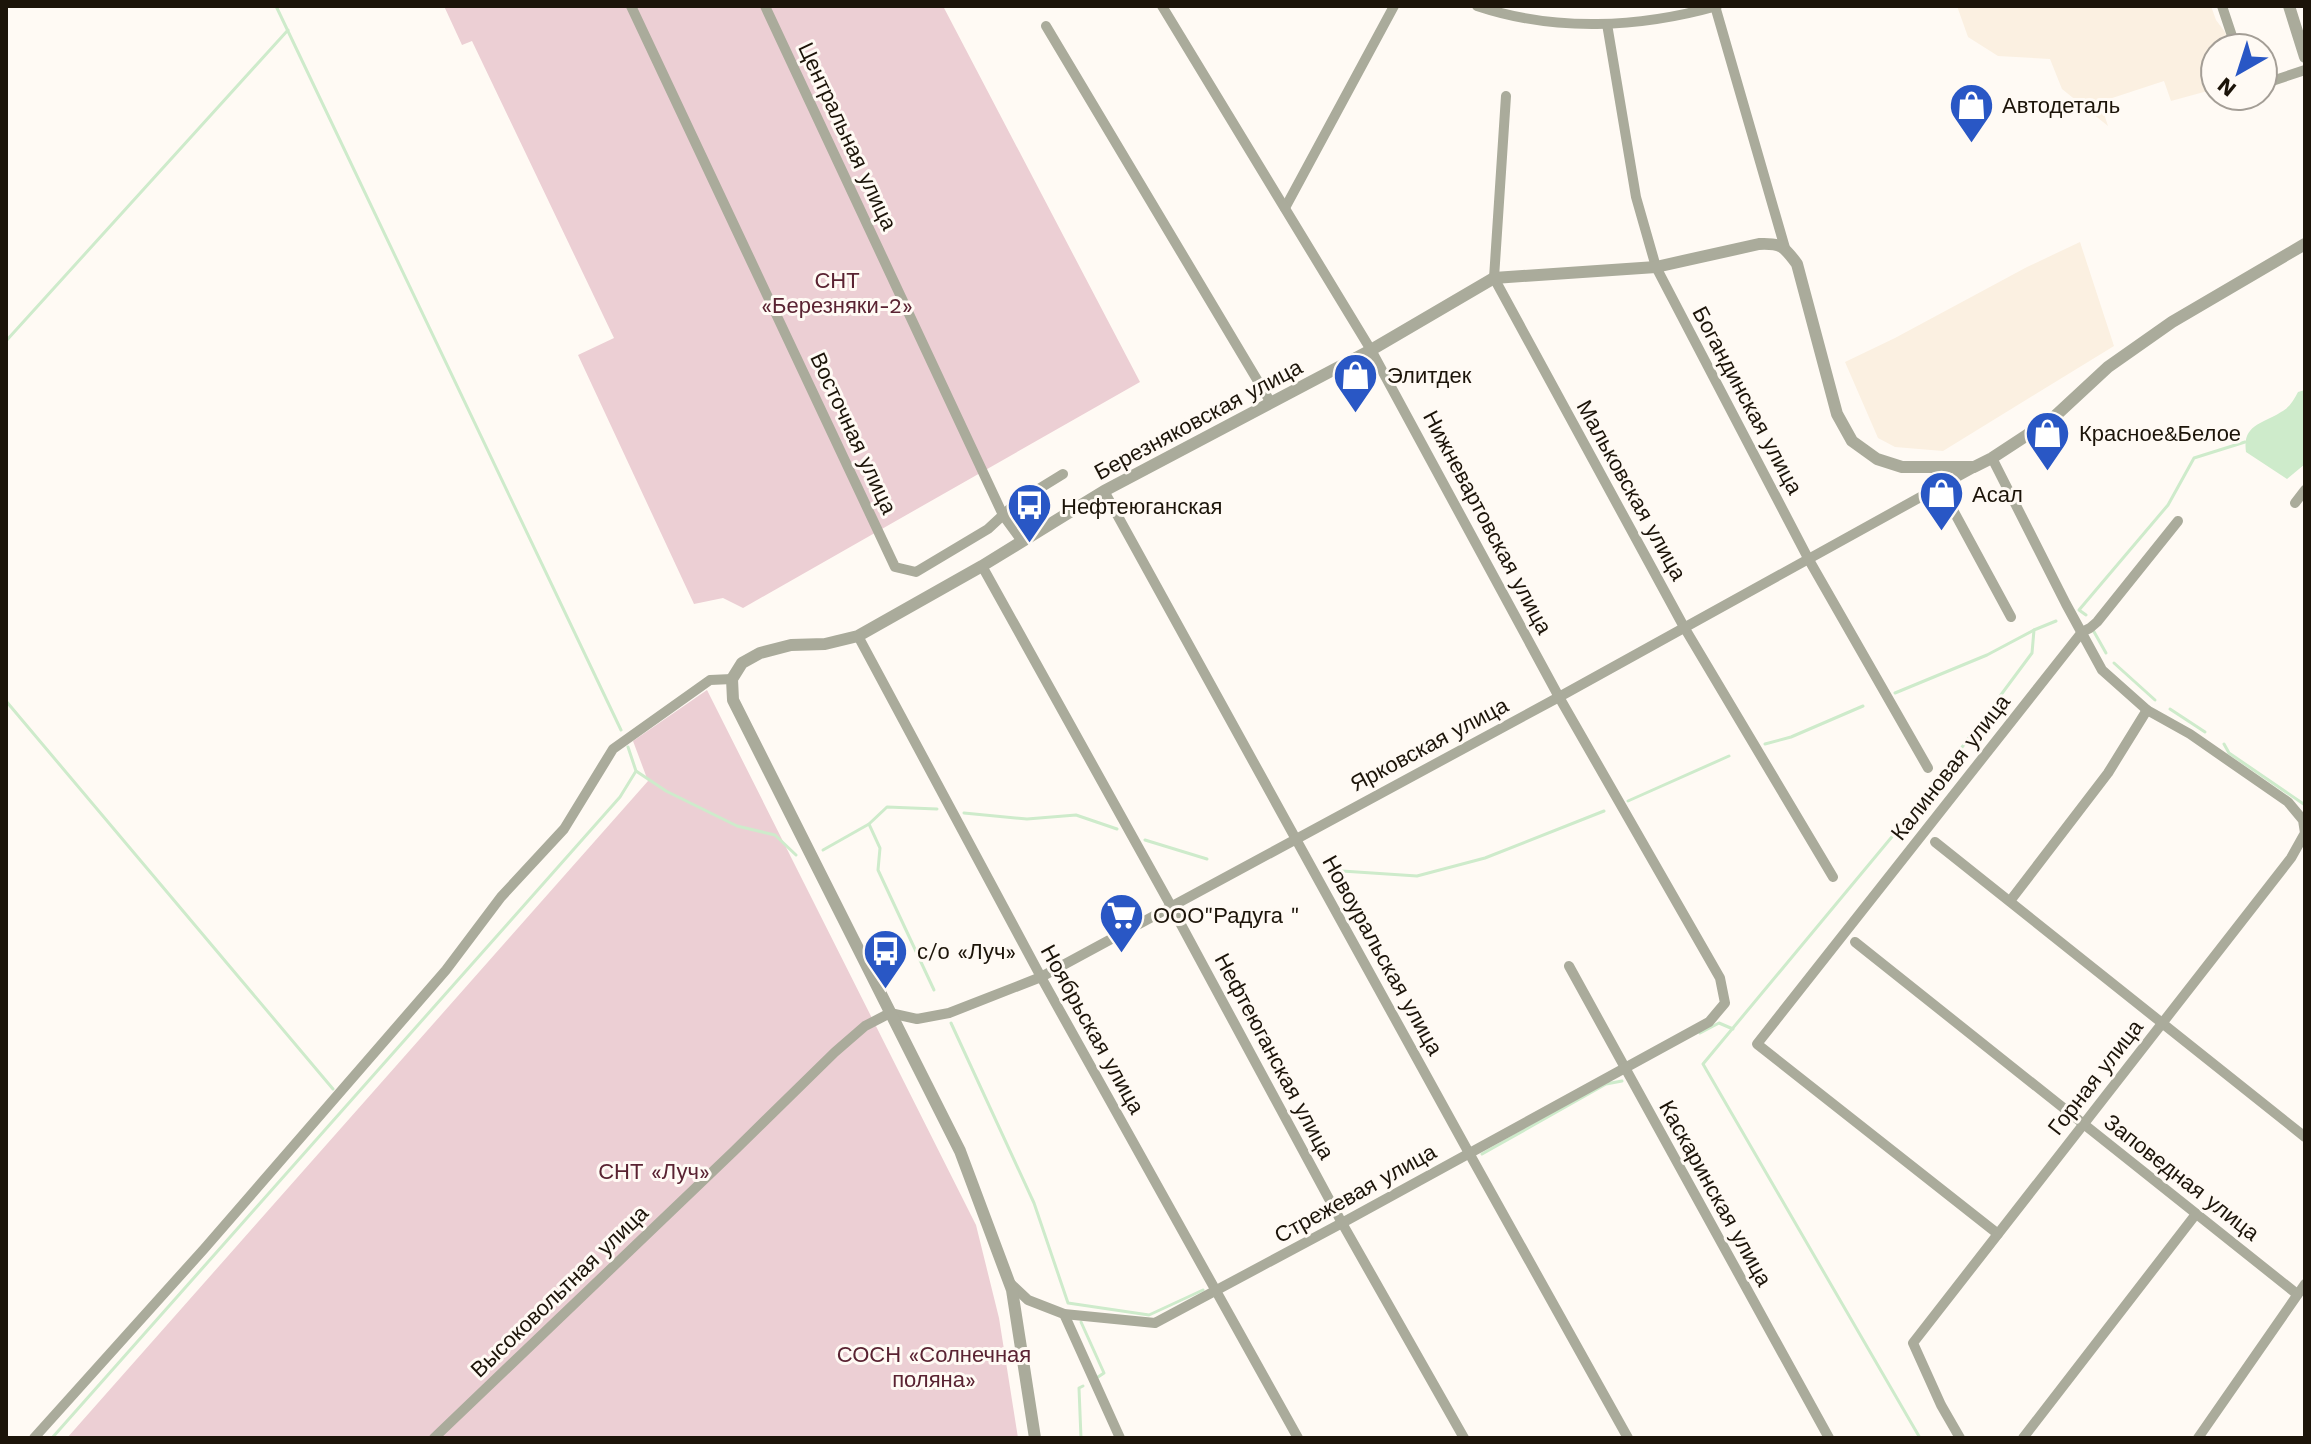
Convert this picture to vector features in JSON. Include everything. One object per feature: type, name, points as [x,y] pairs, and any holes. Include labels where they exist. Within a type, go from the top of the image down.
[{"type":"street","name":"Восточная улица","points":[[631,6],[895,567],[916,572],[988,529],[1016,503],[1063,474]]},
{"type":"street","name":"Центральная улица","points":[[765,6],[1003,515],[1022,541]]},
{"type":"street","name":"Нижневартовская улица","points":[[1162,6],[1371,350],[1559,697],[1720,978],[1725,1003],[1709,1022]]},
{"type":"street","points":[[1285,208],[1394,6]]},
{"type":"street","points":[[1477,6],[1546,21],[1607,24],[1677,16],[1716,6],[1785,248],[1797,264],[1837,414],[1852,441],[1877,459],[1902,467],[1974,467],[1992,458],[2053,418],[2108,367],[2172,322],[2305,244]]},
{"type":"street","points":[[2222,6],[2231,32]]},
{"type":"street","points":[[2289,6],[2305,57]]},
{"type":"street","name":"Богандинская улица","points":[[1607,24],[1636,197],[1656,267],[1809,560],[1928,768]]},
{"type":"street","points":[[1046,26],[1271,403]]},
{"type":"street","points":[[2279,79],[2305,70]]},
{"type":"street","points":[[1494,278],[1506,96]]},
{"type":"street","name":"Березняковская улица","points":[[732,679],[742,663],[760,653],[791,645],[825,644],[858,636],[982,566],[1104,491],[1371,350],[1494,278],[1656,267],[1759,244],[1785,248]]},
{"type":"street","name":"Мальковская улица","points":[[1494,278],[1684,627],[1833,877]]},
{"type":"street","points":[[1992,458],[2102,670],[2147,710],[2190,734],[2288,802],[2303,820],[2305,833]]},
{"type":"street","name":"Ярковская улица","points":[[890,1013],[917,1019],[949,1013],[1041,977],[1559,697],[1974,467]]},
{"type":"street","points":[[1940,486],[2011,617]]},
{"type":"street","points":[[2295,503],[2305,490]]},
{"type":"street","name":"Новоуральская улица","points":[[1104,491],[1628,1438]]},
{"type":"street","name":"Калиновая улица","points":[[1998,1234],[1757,1044],[2082,632],[2097,622],[2178,521]]},
{"type":"street","name":"Нефтеюганская улица","points":[[982,566],[1342,1223],[1464,1438]]},
{"type":"street","name":"Ноябрьская улица","points":[[858,636],[1041,977],[1298,1438]]},
{"type":"street","points":[[34,1438],[213,1240],[446,970],[501,897],[564,829],[613,749],[710,680],[732,679],[733,700],[960,1151],[1010,1283],[1035,1438]]},
{"type":"street","points":[[2010,901],[2108,773],[2147,710]]},
{"type":"street","name":"Горная улица","points":[[1960,1438],[1913,1343],[2291,858],[2305,833]]},
{"type":"street","points":[[1935,842],[2305,1137]]},
{"type":"street","name":"Заповедная улица","points":[[1855,942],[2297,1294]]},
{"type":"street","name":"Каскаринская улица","points":[[1569,966],[1829,1438]]},
{"type":"street","name":"Высоковольтная улица","points":[[434,1438],[835,1052],[865,1026],[890,1013]]},
{"type":"street","name":"Стрежевая улица","points":[[1010,1283],[1028,1300],[1064,1314],[1155,1323],[1709,1022]]},
{"type":"street","points":[[2023,1438],[2196,1214]]},
{"type":"street","points":[[2198,1438],[2305,1284]]},
{"type":"street","points":[[1064,1314],[1120,1438]]},
{"type":"shaded area","points":[[1957,6],[2211,6],[2225,32],[2199,32],[2199,93],[2171,101],[2164,81],[2100,102],[2108,126],[2062,89],[2050,59],[1998,56],[1968,37]]},
{"type":"shaded area","points":[[2080,242],[2114,346],[1943,451],[1895,447],[1878,438],[1845,362]]},
{"type":"shaded area","points":[[2305,390],[2305,464],[2287,479],[2246,452],[2247,436],[2255,426],[2284,410],[2298,392]]},
{"type":"green space","name":"СНТ «Березняки-2»","points":[[444,6],[943,6],[1140,382],[743,608],[723,598],[694,604],[578,355],[614,338],[472,41],[462,45]]},
{"type":"green space","name":"СНТ «Луч»","points":[[707,690],[976,1225],[999,1318],[1018,1438],[67,1438],[648,781],[633,741]]},
{"type":"waterway","points":[[276,6],[621,730]]},
{"type":"waterway","points":[[6,341],[288,30]]},
{"type":"waterway","points":[[2086,615],[2079,610],[2168,505],[2194,458],[2245,442]]},
{"type":"waterway","points":[[1920,1438],[1703,1064],[1925,797],[2032,653],[2034,630],[2056,621]]},
{"type":"waterway","points":[[1895,693],[1987,655],[2034,630]]},
{"type":"waterway","points":[[2093,630],[2106,653]]},
{"type":"waterway","points":[[2114,663],[2155,700]]},
{"type":"waterway","points":[[6,701],[333,1089]]},
{"type":"waterway","points":[[1765,744],[1791,737],[1863,706]]},
{"type":"waterway","points":[[2170,709],[2205,732]]},
{"type":"waterway","points":[[2224,744],[2229,753],[2305,805]]},
{"type":"waterway","points":[[52,1438],[620,797],[636,771],[628,747]]},
{"type":"waterway","points":[[1628,801],[1729,756]]},
{"type":"waterway","points":[[636,771],[666,791],[737,826],[775,835],[796,855]]},
{"type":"waterway","points":[[823,850],[869,824],[887,807],[937,809]]},
{"type":"waterway","points":[[1327,870],[1417,876],[1485,858],[1604,811]]},
{"type":"waterway","points":[[964,813],[1027,819],[1076,815],[1117,829]]},
{"type":"waterway","points":[[869,824],[880,848],[878,870],[934,990]]},
{"type":"waterway","points":[[1145,840],[1207,859]]},
{"type":"waterway","points":[[951,1023],[1034,1203],[1068,1303],[1149,1315],[1203,1290]]},
{"type":"waterway","points":[[1700,1033],[1719,1023],[1733,1029]]},
{"type":"waterway","points":[[1482,1154],[1606,1084],[1622,1081]]},
{"type":"waterway","points":[[1081,1322],[1104,1373],[1098,1377]]},
{"type":"waterway","points":[[1081,1438],[1079,1388],[1083,1386]]},
{"type":"place","name":"Автодеталь","points":[[1971,144]]},
{"type":"place","name":"Элитдек","points":[[1356,414]]},
{"type":"place","name":"Красное&Белое","points":[[2048,472]]},
{"type":"place","name":"Асал","points":[[1941,533]]},
{"type":"place","name":"Нефтеюганская","points":[[1030,545]]},
{"type":"place","name":"ООО\"Радуга \"","points":[[1122,954]]},
{"type":"place","name":"с/о «Луч»","points":[[886,990]]},
{"type":"park label","name":"СОСН «Солнечная поляна»","points":[[934,1366]]}]
